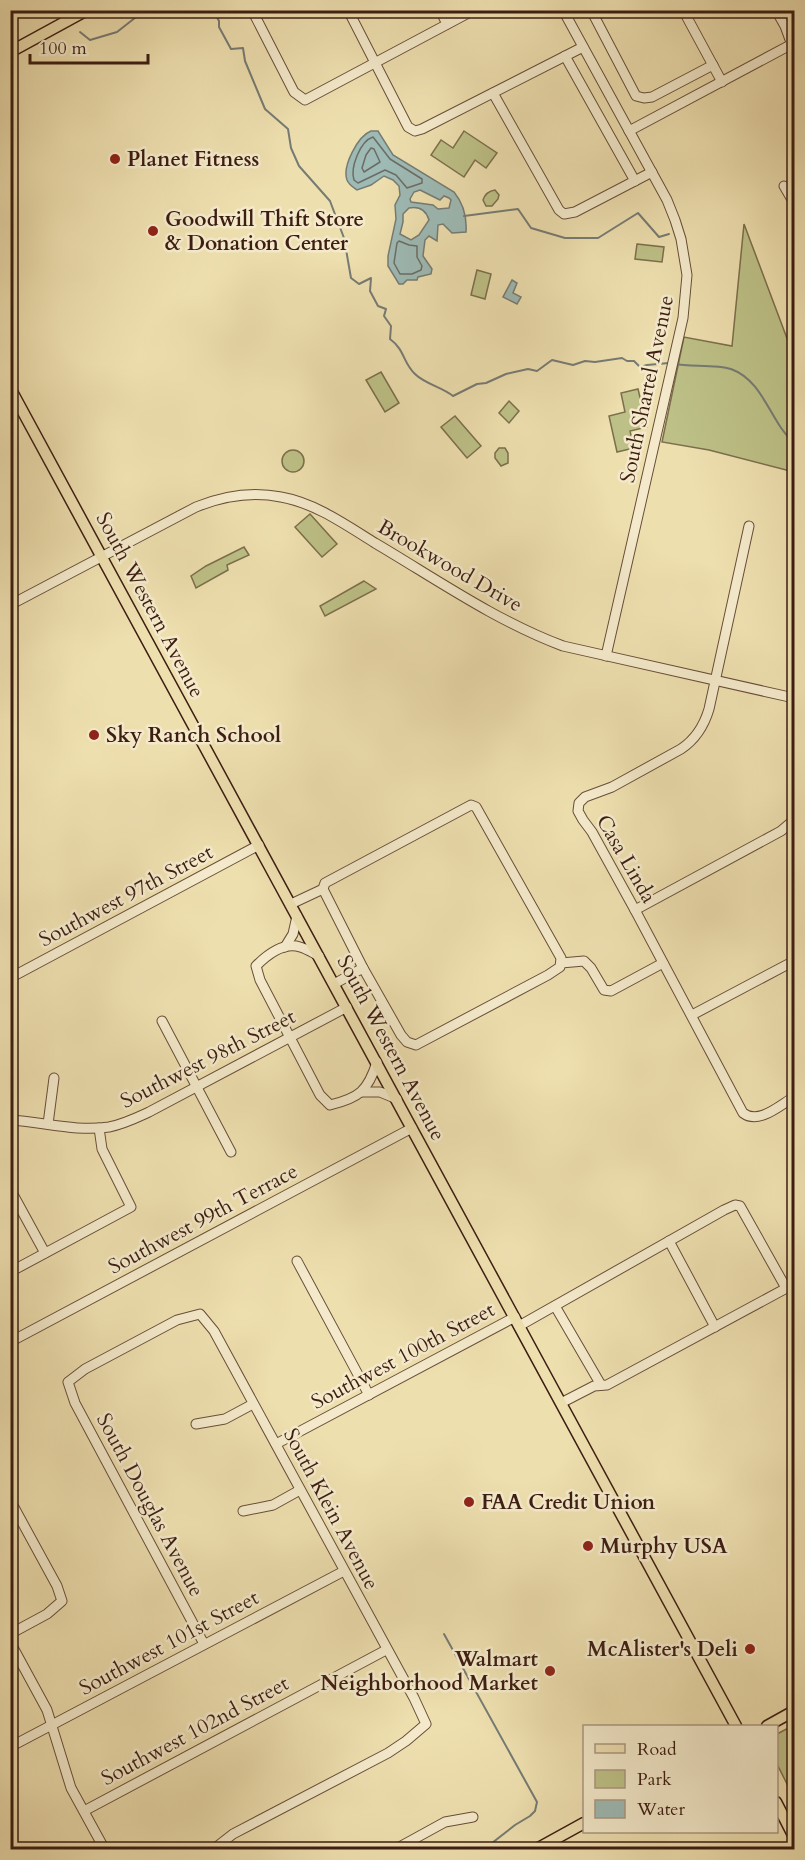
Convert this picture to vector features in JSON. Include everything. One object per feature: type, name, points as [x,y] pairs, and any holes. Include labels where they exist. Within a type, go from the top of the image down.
[{"type":"main road","points":[[10,52],[87,10]]},
{"type":"main road","name":"South Western Avenue","points":[[11,390],[735,1725]]},
{"type":"main road","points":[[769,1725],[795,1712]]},
{"type":"main road","points":[[778,1804],[795,1837]]},
{"type":"main road","points":[[535,1850],[583,1824]]},
{"type":"street","points":[[252,10],[294,92],[305,100],[474,10]]},
{"type":"street","points":[[348,10],[408,127],[415,131],[583,47]]},
{"type":"street","points":[[440,10],[447,24]]},
{"type":"street","name":"South Shartel Avenue","points":[[563,10],[652,172],[675,220],[685,259],[686,295],[606,656]]},
{"type":"street","points":[[591,10],[636,96],[652,97],[713,65]]},
{"type":"street","points":[[683,10],[722,82]]},
{"type":"street","points":[[629,131],[793,44],[776,10]]},
{"type":"street","points":[[785,26],[795,21]]},
{"type":"street","points":[[565,56],[635,181]]},
{"type":"street","points":[[493,93],[559,210],[564,213],[575,212],[652,172]]},
{"type":"street","points":[[784,186],[795,203]]},
{"type":"street","name":"Brookwood Drive","points":[[10,605],[180,514],[206,503],[240,495],[281,497],[326,514],[525,631],[563,646],[795,698]]},
{"type":"street","name":"Casa Linda","points":[[749,526],[706,718],[696,737],[690,743],[612,787],[585,797],[579,803],[578,811],[635,910],[732,1090],[741,1111],[752,1118],[761,1117],[795,1097]]},
{"type":"street","points":[[471,805],[476,807],[561,958],[560,967],[416,1044],[407,1042],[363,968],[323,889],[325,883],[471,805]]},
{"type":"street","points":[[635,910],[781,831],[795,820]]},
{"type":"street","name":"Southwest 97th Street","points":[[10,978],[259,846]]},
{"type":"street","points":[[291,904],[323,889]]},
{"type":"street","points":[[285,947],[293,934],[297,916]]},
{"type":"street","points":[[319,956],[301,947],[285,947],[266,957],[256,966],[260,980],[320,1095],[330,1105],[346,1101],[362,1092],[370,1082],[377,1062]]},
{"type":"street","points":[[561,963],[584,961],[604,990],[611,991],[663,963]]},
{"type":"street","points":[[692,1015],[795,961]]},
{"type":"street","points":[[334,984],[363,968]]},
{"type":"street","name":"Southwest 98th Street","points":[[10,1120],[88,1129],[115,1126],[133,1120],[347,1007]]},
{"type":"street","points":[[162,1021],[231,1152]]},
{"type":"street","points":[[48,1124],[54,1078]]},
{"type":"street","points":[[362,1092],[375,1092],[397,1099]]},
{"type":"street","points":[[10,1272],[132,1208],[104,1154],[99,1128]]},
{"type":"street","name":"Southwest 99th Terrace","points":[[10,1342],[412,1128]]},
{"type":"street","points":[[10,1189],[45,1253]]},
{"type":"street","name":"Southwest 100th Street","points":[[276,1444],[517,1321],[555,1306],[735,1205],[740,1206],[790,1286]]},
{"type":"street","points":[[669,1241],[715,1327]]},
{"type":"street","points":[[297,1261],[369,1395]]},
{"type":"street","points":[[561,1403],[594,1386],[607,1385],[790,1286]]},
{"type":"street","points":[[555,1306],[601,1385]]},
{"type":"street","name":"South Klein Avenue","points":[[68,1382],[85,1369],[177,1320],[200,1314],[214,1331],[426,1724],[394,1749],[233,1834],[215,1849]]},
{"type":"street","name":"South Douglas Avenue","points":[[68,1382],[75,1403],[204,1644]]},
{"type":"street","points":[[196,1424],[225,1419],[253,1404]]},
{"type":"street","points":[[243,1511],[273,1505],[300,1490]]},
{"type":"street","points":[[10,1500],[13,1512],[57,1586],[62,1601],[47,1614],[10,1634]]},
{"type":"street","name":"Southwest 101st Street","points":[[10,1747],[344,1570]]},
{"type":"street","points":[[10,1642],[43,1701],[53,1725],[67,1780],[105,1850]]},
{"type":"street","name":"Southwest 102nd Street","points":[[84,1810],[386,1650]]},
{"type":"street","points":[[394,1850],[445,1822],[473,1817]]},
{"type":"green space","points":[[464,131],[497,153],[486,168],[475,160],[464,177],[431,155],[441,140],[453,148]]},
{"type":"green space","points":[[495,190],[499,195],[498,199],[492,206],[486,206],[483,200],[485,196]]},
{"type":"green space","points":[[744,224],[794,357],[794,472],[709,450],[662,442],[684,337],[732,346]]},
{"type":"green space","points":[[637,244],[664,247],[662,262],[635,259]]},
{"type":"green space","points":[[477,270],[491,274],[485,299],[471,295]]},
{"type":"green space","points":[[381,372],[399,403],[385,412],[366,380]]},
{"type":"green space","points":[[638,389],[647,427],[630,431],[634,448],[617,452],[609,416],[625,412],[621,393]]},
{"type":"green space","points":[[509,401],[519,411],[509,423],[499,413]]},
{"type":"green space","points":[[455,416],[481,446],[467,458],[441,427]]},
{"type":"green space","points":[[499,448],[505,448],[508,453],[508,463],[501,466],[495,458],[495,453]]},
{"type":"green space","points":[[293,450],[301,453],[304,461],[301,469],[293,472],[285,469],[282,461],[285,453]]},
{"type":"green space","points":[[310,514],[337,544],[322,557],[295,527]]},
{"type":"green space","points":[[244,547],[249,555],[227,565],[228,570],[196,588],[191,576]]},
{"type":"green space","points":[[364,581],[376,589],[325,616],[320,606]]},
{"type":"green space","points":[[794,1725],[794,1798],[778,1766],[778,1733]]},
{"type":"water","points":[[378,131],[393,155],[454,192],[462,206],[466,232],[452,233],[443,224],[438,225],[437,241],[429,236],[425,240],[423,256],[432,269],[431,274],[418,277],[417,280],[407,280],[399,284],[388,266],[396,219],[395,205],[400,195],[399,186],[384,176],[371,185],[357,190],[347,180],[347,167],[352,152],[366,134]],"holes":[[[420,190],[440,200],[444,196],[449,198],[451,200],[449,208],[438,209],[433,205],[411,202],[410,199],[414,192]],[[409,208],[422,210],[429,220],[419,235],[411,240],[400,234],[403,214]]]},
{"type":"water","points":[[512,280],[517,283],[513,293],[521,297],[517,304],[503,297]]},
{"type":"waterway","points":[[80,32],[90,40],[117,32],[145,10]]},
{"type":"waterway","points":[[213,10],[231,49],[243,48],[245,61],[265,109],[288,129],[291,148],[299,166],[330,201],[344,238],[351,278],[359,284],[371,278],[370,291],[378,306],[386,309],[384,316],[391,326],[390,339],[399,348],[411,370],[419,377],[453,396],[477,384],[486,383],[506,374],[528,369],[537,371],[552,360],[573,365],[585,361],[595,362],[622,358],[634,361],[640,367],[669,363]]},
{"type":"waterway","points":[[464,216],[518,209],[531,228],[565,238],[598,238],[638,213],[659,237],[669,234]]},
{"type":"waterway","points":[[674,364],[725,367],[742,375],[759,392],[794,443]]},
{"type":"waterway","points":[[444,1634],[537,1802],[535,1811],[530,1816],[483,1850]]},
{"type":"place","name":"Planet Fitness","points":[[115,159]]},
{"type":"place","name":"Goodwill Thift Store & Donation Center","points":[[153,231]]},
{"type":"place","name":"Sky Ranch School","points":[[94,735]]},
{"type":"place","name":"FAA Credit Union","points":[[469,1502]]},
{"type":"place","name":"Murphy USA","points":[[588,1546]]},
{"type":"place","name":"McAlister's Deli","points":[[750,1649]]},
{"type":"place","name":"Walmart Neighborhood Market","points":[[550,1671]]}]
